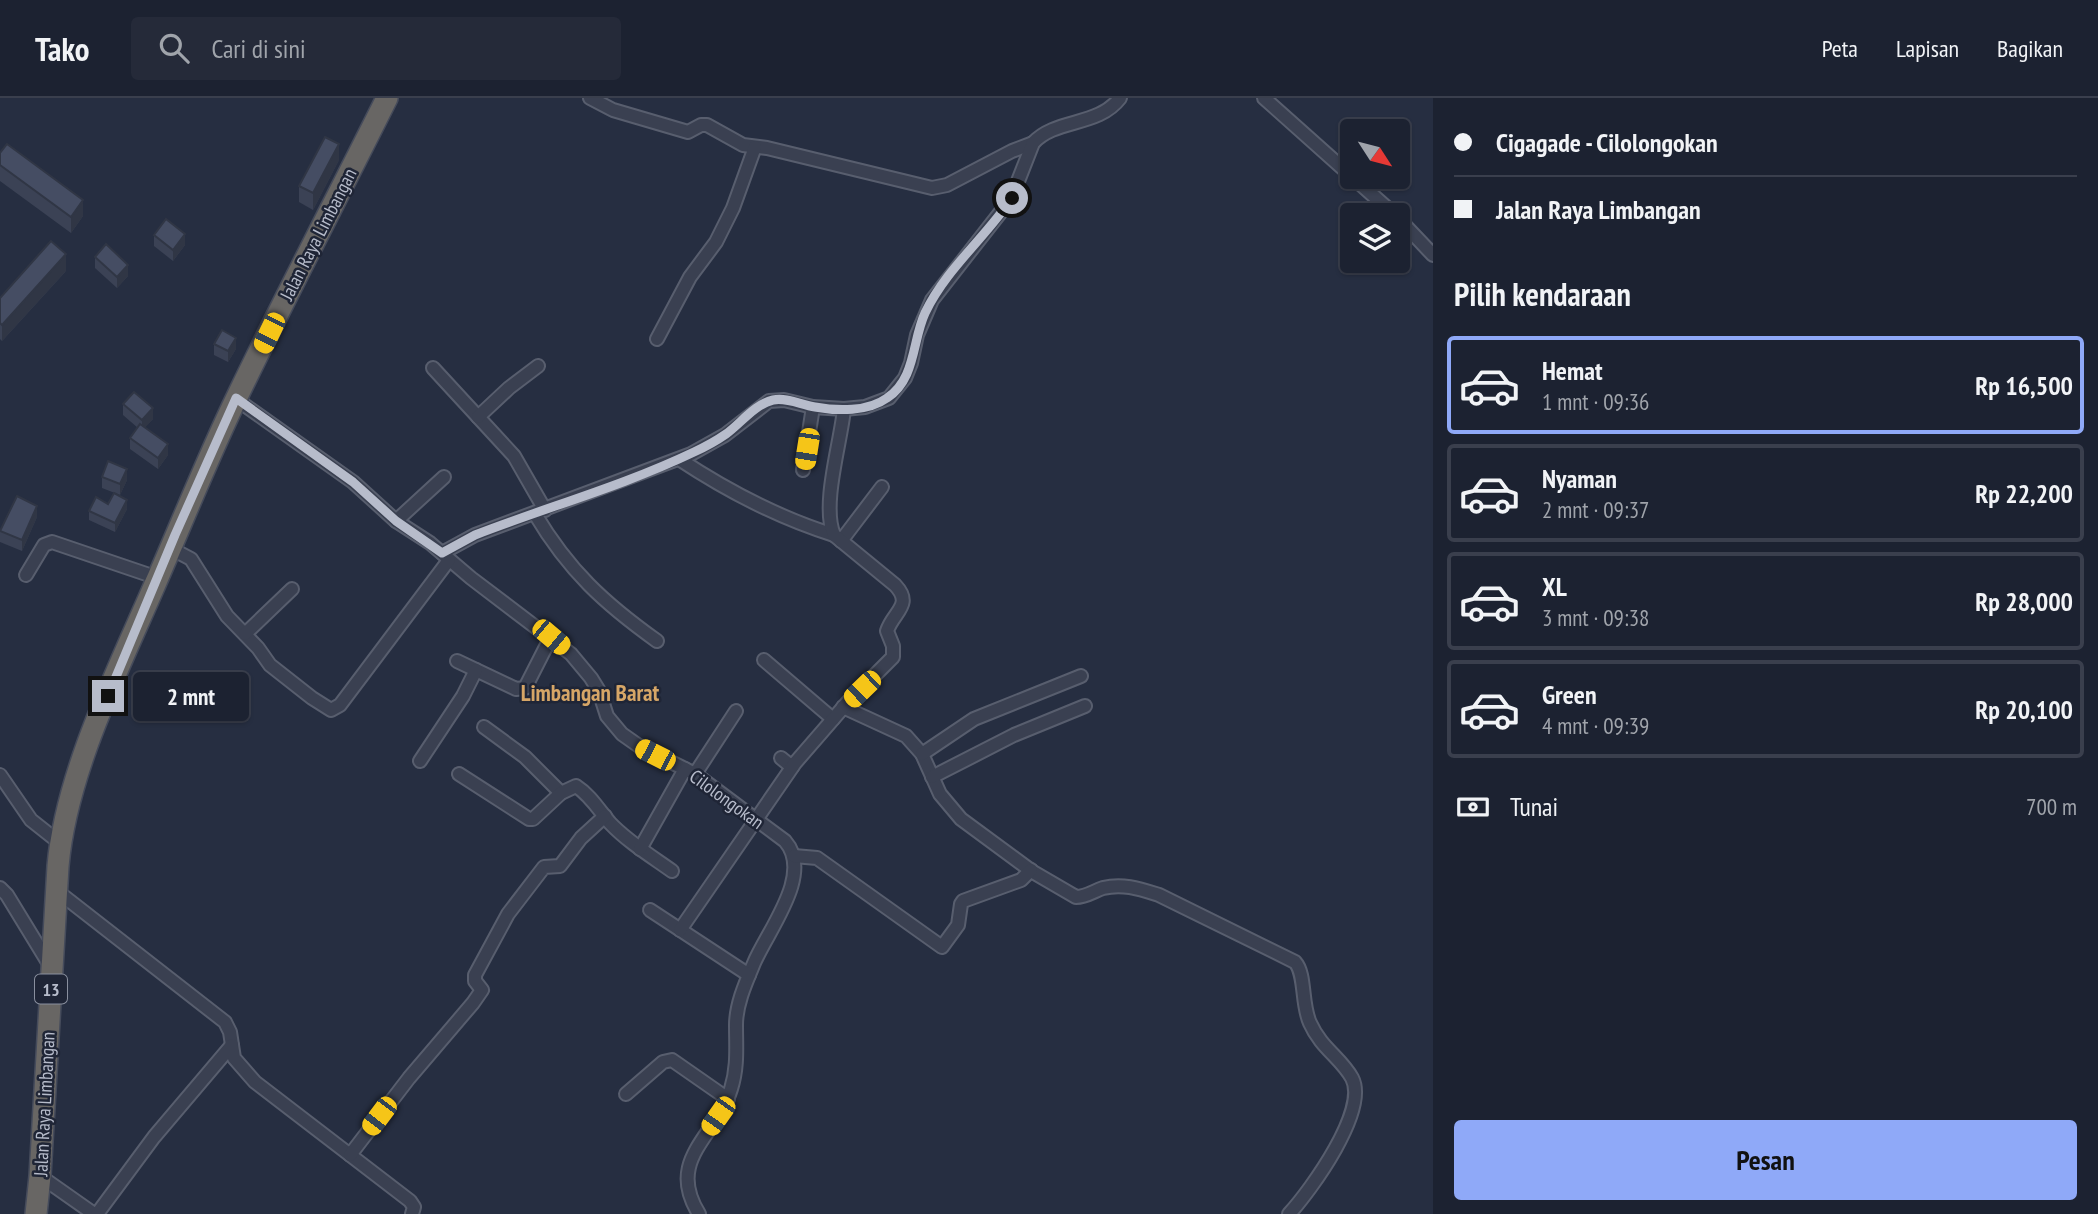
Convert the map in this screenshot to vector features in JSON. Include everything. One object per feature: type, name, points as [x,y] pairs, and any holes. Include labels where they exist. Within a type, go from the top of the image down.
[{"type":"highway","name":"Jalan Raya Limbangan","points":[[36,1214],[60,843],[74,789],[98,720],[236,398],[387,98]]},
{"type":"street","points":[[590,98],[613,110],[688,132],[707,125],[738,143],[755,148],[767,148],[932,188],[947,185],[1033,143]]},
{"type":"street","points":[[170,548],[191,559],[220,607],[280,674],[327,708],[336,708],[446,557],[475,535],[679,459],[725,435],[769,401],[784,400],[813,407],[844,409],[865,407],[889,398],[905,378],[917,335],[932,300],[1012,198],[1033,143],[1039,136],[1100,115],[1120,98]]},
{"type":"street","points":[[1264,98],[1380,203]]},
{"type":"street","points":[[657,340],[690,277],[709,252],[727,219],[755,148]]},
{"type":"street","points":[[1410,231],[1433,254]]},
{"type":"street","points":[[478,417],[538,366]]},
{"type":"street","points":[[433,368],[514,456],[551,540],[583,580],[616,612],[657,641]]},
{"type":"street","name":"Cilolongokan","points":[[236,398],[353,482],[396,521],[551,637],[583,666],[598,691],[607,716],[622,734],[639,746],[690,771],[785,841],[794,856]]},
{"type":"street","points":[[803,470],[813,407]]},
{"type":"street","points":[[837,538],[830,527],[831,495],[844,409]]},
{"type":"street","points":[[679,459],[753,502],[837,538],[895,585],[904,600],[888,628],[894,652],[891,660],[843,707],[792,767],[680,929]]},
{"type":"street","points":[[396,521],[444,477]]},
{"type":"street","points":[[837,538],[882,486]]},
{"type":"street","points":[[26,575],[44,545],[52,542],[158,578]]},
{"type":"street","points":[[245,634],[292,589]]},
{"type":"street","points":[[457,661],[516,689],[524,688],[551,637]]},
{"type":"street","points":[[764,660],[833,719]]},
{"type":"street","points":[[420,761],[477,670]]},
{"type":"street","points":[[922,754],[979,716],[1081,676]]},
{"type":"street","points":[[932,777],[1014,736],[1085,706]]},
{"type":"street","points":[[843,707],[896,729],[915,744],[940,794],[961,819],[1032,871],[1076,897],[1121,886],[1159,895],[1277,951],[1299,966],[1303,1003],[1310,1024],[1320,1042],[1350,1075],[1356,1092],[1345,1127],[1303,1199],[1289,1214]]},
{"type":"street","points":[[640,849],[690,771],[736,712]]},
{"type":"street","points":[[484,727],[524,757],[561,793]]},
{"type":"street","points":[[781,758],[792,767]]},
{"type":"street","points":[[459,774],[529,819],[533,819],[561,793],[576,786],[640,849],[672,871]]},
{"type":"street","points":[[0,775],[32,820],[60,843]]},
{"type":"street","points":[[349,1155],[482,990],[475,981],[475,975],[511,909],[544,867],[560,866],[581,838],[605,816]]},
{"type":"street","points":[[699,1214],[689,1196],[687,1185],[691,1157],[728,1099],[737,1068],[737,1014],[749,975],[790,892],[795,868],[794,856],[817,858],[942,947],[958,925],[963,901],[1021,880],[1032,871]]},
{"type":"street","points":[[0,888],[8,895],[53,970]]},
{"type":"street","points":[[57,891],[216,1014],[228,1026],[234,1058],[238,1065],[255,1082],[410,1201],[414,1207],[412,1214]]},
{"type":"street","points":[[650,910],[749,975]]},
{"type":"street","points":[[40,1175],[95,1214],[154,1137],[232,1045]]},
{"type":"street","points":[[626,1094],[663,1062],[672,1060],[728,1099]]},
{"type":"building","points":[[325,137],[339,144],[313,193],[299,186]]},
{"type":"building","points":[[7,144],[83,200],[71,217],[0,165],[0,153]]},
{"type":"building","points":[[166,219],[185,234],[173,250],[154,235]]},
{"type":"building","points":[[51,241],[66,254],[2,325],[0,298]]},
{"type":"building","points":[[106,244],[128,265],[117,277],[95,257]]},
{"type":"building","points":[[222,330],[236,338],[228,351],[214,344]]},
{"type":"building","points":[[134,392],[153,408],[142,420],[123,404]]},
{"type":"building","points":[[140,424],[168,444],[158,458],[130,438]]},
{"type":"building","points":[[108,461],[127,469],[120,484],[102,477]]},
{"type":"building","points":[[114,493],[127,500],[115,523],[89,511],[96,497],[108,504]]},
{"type":"building","points":[[17,496],[37,506],[22,540],[0,531]]},
{"type":"district","name":"Limbangan Barat","points":[[590,692]]},
{"type":"route","points":[[108,696],[236,398],[353,482],[396,521],[442,553],[475,535],[691,454],[725,435],[769,401],[784,400],[813,407],[844,409],[865,407],[889,398],[905,378],[917,335],[932,300],[1012,198]]}]
